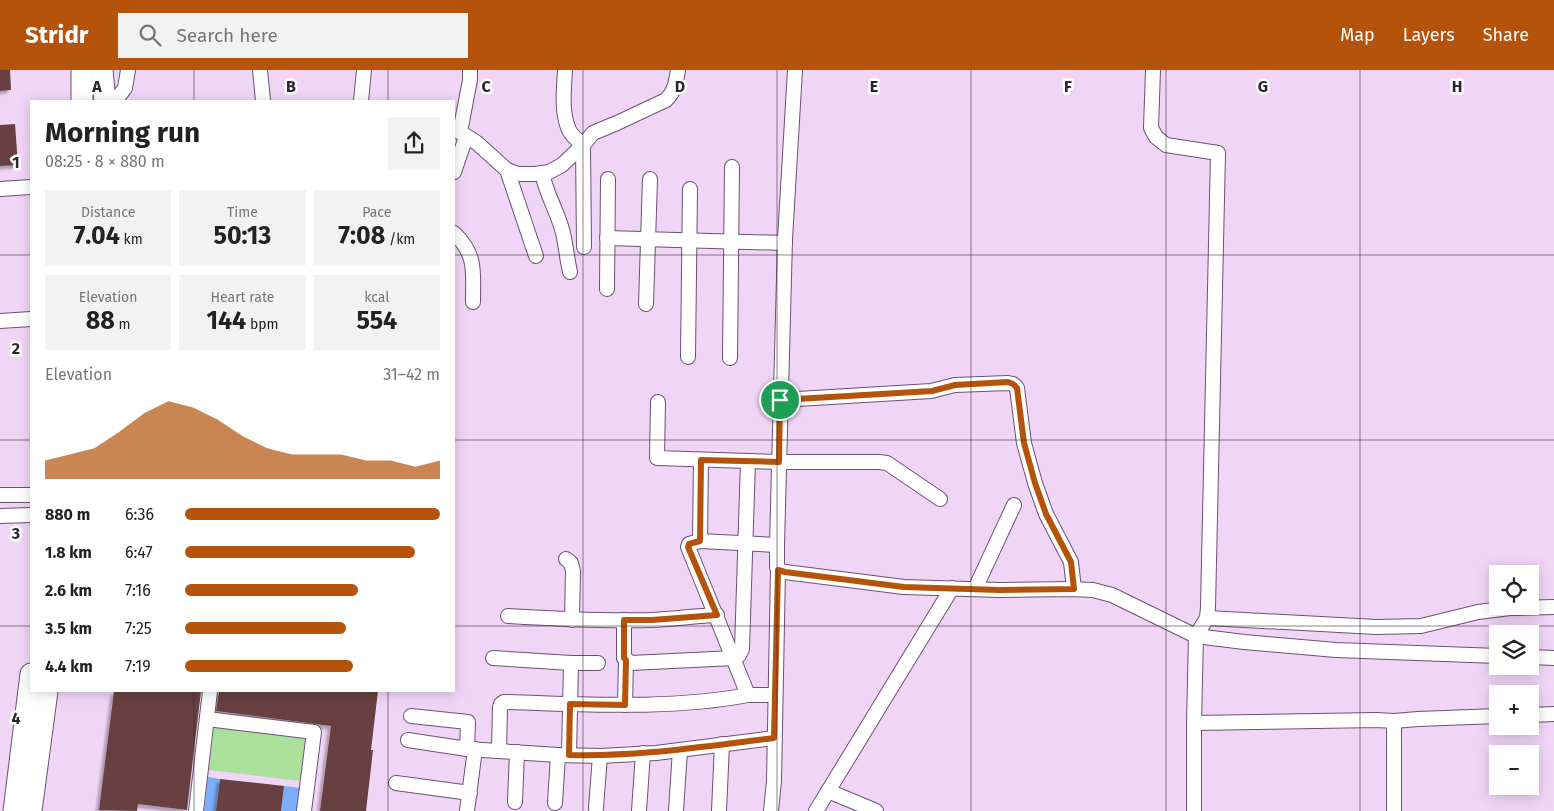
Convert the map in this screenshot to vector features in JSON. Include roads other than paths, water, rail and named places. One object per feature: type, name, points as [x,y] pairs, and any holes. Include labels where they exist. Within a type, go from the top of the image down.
[{"type":"highway","points":[[82,70],[82,100]]},
{"type":"highway","points":[[102,70],[105,100]]},
{"type":"highway","points":[[14,811],[30,682]]},
{"type":"highway","points":[[31,811],[46,692]]},
{"type":"street","points":[[116,100],[125,88],[128,70]]},
{"type":"street","points":[[260,70],[263,100]]},
{"type":"street","points":[[361,100],[364,70]]},
{"type":"street","points":[[455,166],[470,80],[470,70]]},
{"type":"street","points":[[565,70],[563,96],[565,115],[570,132],[583,145],[584,247]]},
{"type":"street","points":[[460,133],[477,143],[507,170],[518,174],[549,172],[562,165],[593,133],[666,100],[675,88],[678,70]]},
{"type":"street","points":[[771,811],[774,782],[778,570],[776,567],[785,243],[795,70]]},
{"type":"street","points":[[1153,70],[1151,128],[1156,137],[1166,145],[1218,153],[1207,618],[1196,636],[1194,811]]},
{"type":"street","points":[[730,358],[732,167]]},
{"type":"street","points":[[507,170],[536,256]]},
{"type":"street","points":[[542,173],[544,184],[563,233],[570,272]]},
{"type":"street","points":[[607,289],[608,179]]},
{"type":"street","points":[[646,304],[650,179]]},
{"type":"street","points":[[0,189],[30,187]]},
{"type":"street","points":[[688,357],[690,189]]},
{"type":"street","points":[[455,234],[464,242],[471,256],[473,302]]},
{"type":"street","points":[[607,238],[785,243]]},
{"type":"street","points":[[0,321],[30,319]]},
{"type":"street","points":[[780,400],[932,391],[955,385],[1008,382],[1013,384],[1017,388],[1024,443],[1035,483],[1046,514],[1071,562],[1074,589]]},
{"type":"street","points":[[658,402],[657,458],[779,462],[866,461],[887,463],[940,499]]},
{"type":"street","points":[[700,541],[701,460]]},
{"type":"street","points":[[626,660],[631,663],[734,658],[739,655],[742,649],[747,544],[748,461]]},
{"type":"street","points":[[0,495],[30,495]]},
{"type":"street","points":[[975,589],[1014,505]]},
{"type":"street","points":[[0,516],[30,515]]},
{"type":"street","points":[[748,695],[688,547],[692,542],[700,541],[777,545]]},
{"type":"street","points":[[566,559],[571,563],[573,571],[572,620]]},
{"type":"street","points":[[778,570],[904,587],[1092,590],[1112,595],[1196,636],[1336,650],[1489,656]]},
{"type":"street","points":[[816,811],[952,588]]},
{"type":"street","points":[[1207,618],[1376,626],[1421,626],[1478,612],[1510,608],[1554,607]]},
{"type":"street","points":[[508,616],[572,620],[652,620],[717,615]]},
{"type":"street","points":[[624,620],[624,658],[626,660],[625,705]]},
{"type":"street","points":[[1539,657],[1554,658]]},
{"type":"street","points":[[493,658],[598,663]]},
{"type":"street","points":[[555,803],[570,704],[571,663]]},
{"type":"street","points":[[196,811],[210,692]]},
{"type":"street","points":[[499,751],[501,704],[504,702],[644,705],[716,701],[748,695],[775,695]]},
{"type":"street","points":[[1539,715],[1554,714]]},
{"type":"street","points":[[411,716],[468,722],[471,749],[468,811]]},
{"type":"street","points":[[1194,723],[1394,721],[1418,718],[1489,716]]},
{"type":"street","points":[[207,719],[314,732],[304,811]]},
{"type":"street","points":[[1394,721],[1394,811]]},
{"type":"street","points":[[408,740],[471,749],[600,756],[680,750],[774,738]]},
{"type":"street","points":[[719,811],[722,744]]},
{"type":"street","points":[[676,811],[680,750]]},
{"type":"street","points":[[515,802],[517,752]]},
{"type":"street","points":[[639,811],[643,753]]},
{"type":"street","points":[[596,808],[600,756]]},
{"type":"street","points":[[396,783],[470,793]]},
{"type":"street","points":[[828,791],[876,811]]},
{"type":"water","points":[[208,777],[220,779],[216,811],[204,811]]},
{"type":"water","points":[[284,786],[300,788],[298,811],[281,811]]}]
